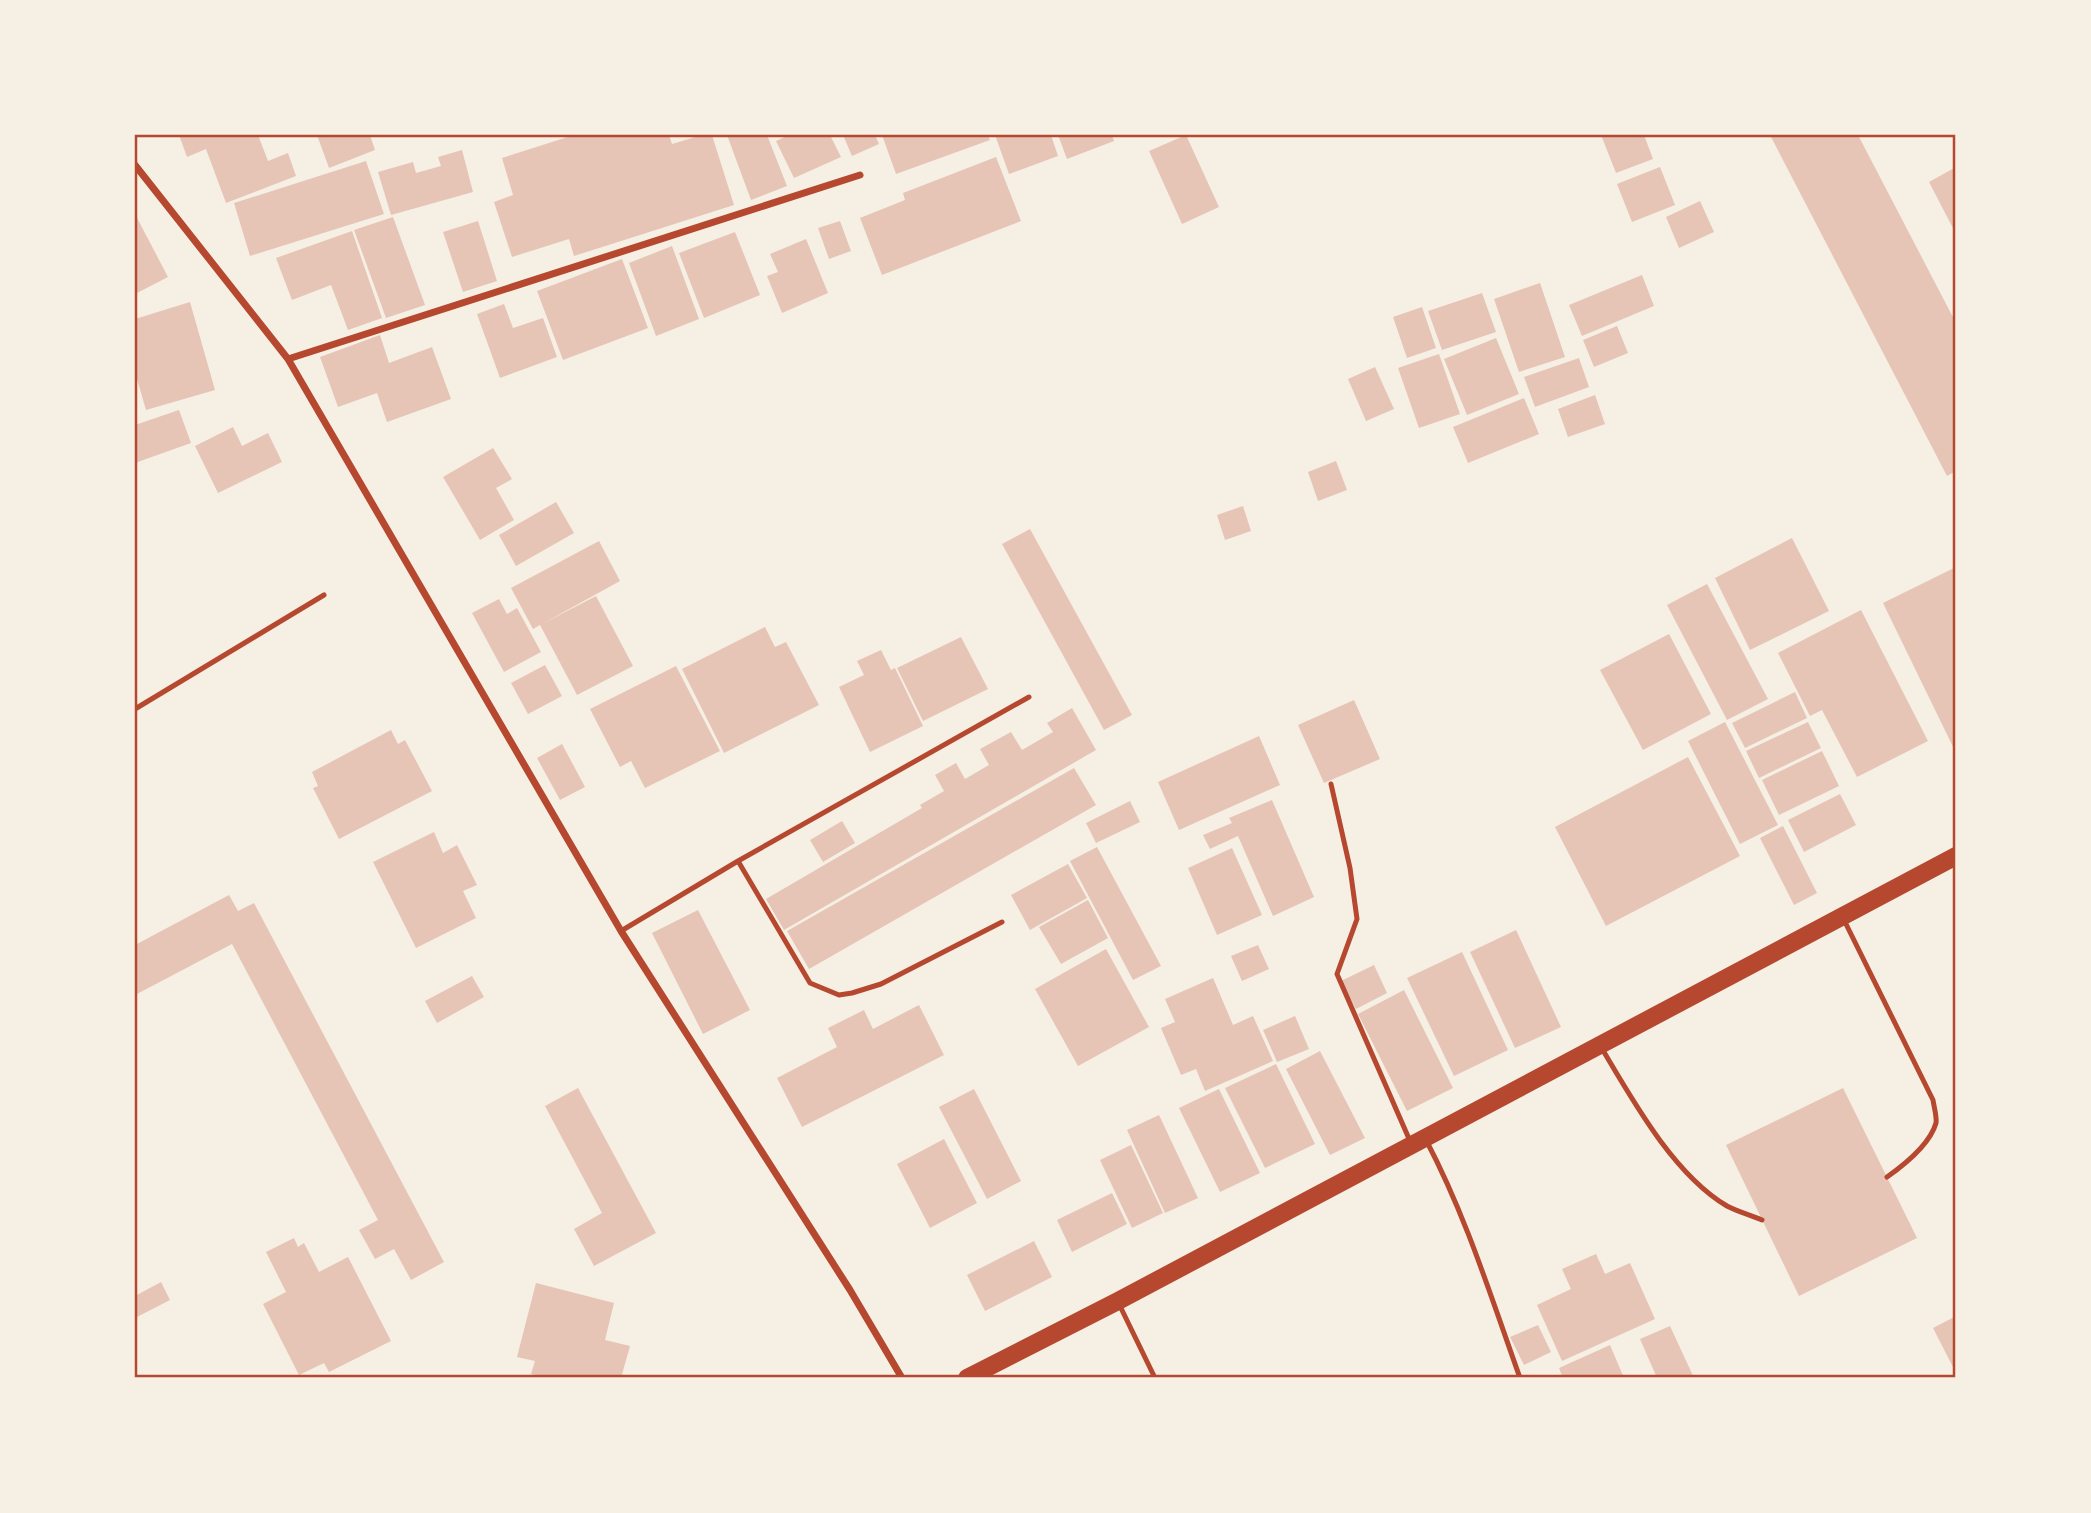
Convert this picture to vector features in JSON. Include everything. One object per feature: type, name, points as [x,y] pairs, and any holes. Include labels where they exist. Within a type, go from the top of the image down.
[{"type":"main road","points":[[967,1378],[1118,1301],[1956,856]]},
{"type":"street","points":[[135,165],[288,359],[621,931],[850,1290],[902,1378]]},
{"type":"street","points":[[288,359],[860,175]]},
{"type":"lane","points":[[135,709],[324,594]]},
{"type":"lane","points":[[621,931],[738,861],[1029,697]]},
{"type":"lane","points":[[1331,784],[1350,868],[1357,919],[1337,974],[1418,1141],[1445,1176],[1472,1240],[1520,1378]]},
{"type":"lane","points":[[738,861],[810,983],[839,995],[881,984],[1002,922]]},
{"type":"lane","points":[[1843,917],[1933,1100],[1936,1122],[1909,1162],[1887,1177]]},
{"type":"lane","points":[[1600,1044],[1661,1142],[1696,1180],[1727,1205],[1762,1220]]},
{"type":"lane","points":[[1118,1301],[1155,1378]]},
{"type":"building","points":[[179,135],[258,135],[268,161],[288,153],[296,176],[226,203],[206,149],[187,157]]},
{"type":"building","points":[[317,135],[370,135],[375,150],[329,168]]},
{"type":"building","points":[[574,135],[669,135],[672,144],[702,135],[712,135],[734,205],[574,256],[569,239],[512,257],[494,202],[513,195],[502,158]]},
{"type":"building","points":[[727,135],[767,135],[787,186],[751,200]]},
{"type":"building","points":[[789,135],[830,135],[841,157],[794,178],[776,141]]},
{"type":"building","points":[[843,135],[875,135],[879,144],[852,156]]},
{"type":"building","points":[[882,135],[988,135],[990,140],[896,174]]},
{"type":"building","points":[[995,135],[1051,135],[1058,156],[1009,174]]},
{"type":"building","points":[[1058,135],[1112,135],[1114,141],[1067,159]]},
{"type":"building","points":[[1186,135],[1219,207],[1182,224],[1149,151]]},
{"type":"building","points":[[1601,135],[1644,135],[1653,159],[1616,173]]},
{"type":"building","points":[[1770,135],[1858,135],[1956,323],[1956,471],[1947,476]]},
{"type":"building","points":[[462,150],[473,192],[391,215],[378,172],[413,162],[416,173],[441,166],[438,157]]},
{"type":"building","points":[[996,157],[1021,221],[882,275],[860,218],[905,200],[903,193]]},
{"type":"building","points":[[366,161],[384,214],[250,256],[234,203]]},
{"type":"building","points":[[1660,167],[1675,205],[1632,222],[1617,184]]},
{"type":"building","points":[[1956,167],[1956,234],[1929,182]]},
{"type":"building","points":[[1700,201],[1714,232],[1679,248],[1666,217]]},
{"type":"building","points":[[135,214],[168,277],[135,294]]},
{"type":"building","points":[[393,217],[425,305],[386,318],[354,230]]},
{"type":"building","points":[[478,221],[497,281],[463,292],[443,232]]},
{"type":"building","points":[[840,221],[851,251],[829,259],[818,228]]},
{"type":"building","points":[[352,231],[382,318],[348,330],[331,285],[292,300],[276,258]]},
{"type":"building","points":[[735,232],[760,295],[704,318],[679,253]]},
{"type":"building","points":[[806,239],[828,293],[782,313],[767,276],[778,272],[770,254]]},
{"type":"building","points":[[672,246],[699,319],[656,336],[629,263]]},
{"type":"building","points":[[622,259],[648,328],[563,360],[537,291]]},
{"type":"building","points":[[1642,275],[1654,306],[1582,336],[1569,305]]},
{"type":"building","points":[[1540,283],[1565,357],[1519,372],[1494,299]]},
{"type":"building","points":[[1482,293],[1496,332],[1442,350],[1428,311]]},
{"type":"building","points":[[190,302],[215,390],[146,410],[135,372],[135,319]]},
{"type":"building","points":[[504,304],[513,328],[543,318],[557,357],[500,378],[477,314]]},
{"type":"building","points":[[1422,307],[1436,348],[1407,358],[1393,317]]},
{"type":"building","points":[[1617,326],[1628,353],[1594,367],[1583,340]]},
{"type":"building","points":[[380,335],[389,363],[432,347],[451,399],[387,422],[377,393],[338,407],[320,357]]},
{"type":"building","points":[[1496,338],[1519,394],[1467,415],[1444,359]]},
{"type":"building","points":[[1439,354],[1460,414],[1419,428],[1398,368]]},
{"type":"building","points":[[1579,358],[1589,387],[1535,407],[1524,377]]},
{"type":"building","points":[[1375,367],[1394,409],[1366,421],[1348,379]]},
{"type":"building","points":[[1595,395],[1605,424],[1568,437],[1558,409]]},
{"type":"building","points":[[1524,398],[1539,434],[1468,463],[1453,427]]},
{"type":"building","points":[[179,410],[191,443],[135,463],[135,425]]},
{"type":"building","points":[[233,427],[242,446],[268,433],[282,462],[218,493],[195,446]]},
{"type":"building","points":[[493,448],[512,479],[496,488],[514,520],[480,540],[443,477]]},
{"type":"building","points":[[1336,461],[1347,490],[1318,501],[1308,472]]},
{"type":"building","points":[[556,502],[574,533],[516,566],[499,535]]},
{"type":"building","points":[[1243,506],[1251,531],[1225,540],[1217,515]]},
{"type":"building","points":[[1030,529],[1132,715],[1104,730],[1002,544]]},
{"type":"building","points":[[1792,538],[1829,611],[1750,650],[1715,578]]},
{"type":"building","points":[[599,541],[620,581],[542,624],[596,596],[633,666],[577,695],[540,625],[533,629],[511,588]]},
{"type":"building","points":[[1956,567],[1956,753],[1883,603]]},
{"type":"building","points":[[1707,584],[1768,699],[1727,720],[1667,605]]},
{"type":"building","points":[[499,599],[507,614],[517,608],[541,652],[504,672],[472,613]]},
{"type":"building","points":[[1861,610],[1928,741],[1857,777],[1822,710],[1810,716],[1778,653]]},
{"type":"building","points":[[765,627],[775,647],[786,642],[819,705],[724,753],[682,669]]},
{"type":"building","points":[[1669,634],[1711,714],[1643,750],[1600,670]]},
{"type":"building","points":[[961,637],[988,689],[923,721],[897,668]]},
{"type":"building","points":[[881,650],[891,670],[895,668],[923,726],[870,752],[839,687],[864,675],[857,661]]},
{"type":"building","points":[[545,665],[562,696],[528,714],[511,683]]},
{"type":"building","points":[[676,666],[720,751],[645,788],[631,761],[620,767],[590,709]]},
{"type":"building","points":[[1795,692],[1807,718],[1745,748],[1732,723]]},
{"type":"building","points":[[1354,700],[1380,759],[1324,783],[1298,725]]},
{"type":"building","points":[[1072,708],[1096,750],[784,930],[766,899],[922,808],[920,805],[944,791],[935,775],[956,763],[965,779],[989,765],[980,749],[1011,732],[1022,750],[1053,732],[1047,723]]},
{"type":"building","points":[[1725,722],[1778,825],[1740,844],[1688,741]]},
{"type":"building","points":[[1808,722],[1821,748],[1759,778],[1746,751]]},
{"type":"building","points":[[391,730],[398,744],[405,740],[432,791],[339,839],[313,788],[318,786],[312,772]]},
{"type":"building","points":[[1259,736],[1280,785],[1179,830],[1158,782]]},
{"type":"building","points":[[562,744],[585,787],[560,800],[537,758]]},
{"type":"building","points":[[1822,751],[1839,786],[1779,815],[1762,780]]},
{"type":"building","points":[[1688,757],[1740,856],[1606,926],[1555,827]]},
{"type":"building","points":[[1074,768],[1096,805],[809,969],[787,931]]},
{"type":"building","points":[[1840,794],[1856,825],[1804,852],[1788,820]]},
{"type":"building","points":[[1272,800],[1314,897],[1273,916],[1238,836],[1210,849],[1203,835],[1232,823],[1229,818]]},
{"type":"building","points":[[1130,801],[1140,822],[1096,843],[1086,823]]},
{"type":"building","points":[[842,821],[855,843],[823,862],[810,840]]},
{"type":"building","points":[[1783,826],[1817,893],[1794,905],[1760,838]]},
{"type":"building","points":[[434,832],[443,853],[457,845],[477,885],[463,891],[476,918],[416,948],[373,862]]},
{"type":"building","points":[[1097,847],[1161,966],[1133,980],[1070,861]]},
{"type":"building","points":[[1232,848],[1262,915],[1217,935],[1188,868]]},
{"type":"building","points":[[1068,864],[1087,898],[1030,930],[1011,895]]},
{"type":"building","points":[[229,895],[238,911],[254,903],[444,1262],[411,1280],[394,1249],[375,1259],[359,1230],[378,1220],[232,944],[135,995],[135,945]]},
{"type":"building","points":[[1088,900],[1108,938],[1061,964],[1039,927]]},
{"type":"building","points":[[698,910],[750,1010],[703,1034],[652,933]]},
{"type":"building","points":[[1516,930],[1561,1027],[1515,1048],[1470,952]]},
{"type":"building","points":[[1258,945],[1269,969],[1242,981],[1231,956]]},
{"type":"building","points":[[1106,949],[1149,1027],[1078,1066],[1035,989]]},
{"type":"building","points":[[1462,952],[1508,1050],[1454,1076],[1407,978]]},
{"type":"building","points":[[1374,965],[1387,993],[1356,1009],[1341,981]]},
{"type":"building","points":[[472,976],[484,997],[437,1023],[425,1001]]},
{"type":"building","points":[[1213,978],[1233,1025],[1253,1016],[1273,1061],[1205,1091],[1196,1069],[1181,1075],[1161,1028],[1175,1022],[1165,999]]},
{"type":"building","points":[[1404,990],[1453,1088],[1407,1111],[1358,1014]]},
{"type":"building","points":[[919,1005],[944,1055],[802,1127],[777,1078],[837,1047],[828,1028],[864,1010],[873,1029]]},
{"type":"building","points":[[1295,1016],[1309,1049],[1277,1062],[1263,1030]]},
{"type":"building","points":[[1320,1051],[1365,1138],[1330,1155],[1286,1069]]},
{"type":"building","points":[[1276,1064],[1315,1144],[1265,1168],[1225,1088]]},
{"type":"building","points":[[578,1088],[656,1233],[594,1266],[574,1229],[602,1213],[545,1106]]},
{"type":"building","points":[[1843,1088],[1917,1238],[1799,1296],[1726,1145]]},
{"type":"building","points":[[974,1089],[1021,1181],[987,1199],[939,1107]]},
{"type":"building","points":[[1219,1089],[1260,1173],[1220,1192],[1179,1108]]},
{"type":"building","points":[[1159,1115],[1198,1198],[1165,1213],[1127,1130]]},
{"type":"building","points":[[944,1139],[977,1203],[930,1228],[897,1164]]},
{"type":"building","points":[[1131,1145],[1163,1213],[1132,1228],[1100,1160]]},
{"type":"building","points":[[1112,1193],[1127,1224],[1072,1252],[1057,1220]]},
{"type":"building","points":[[294,1238],[298,1247],[304,1243],[319,1272],[348,1257],[391,1341],[329,1372],[324,1363],[299,1375],[263,1304],[286,1292],[266,1252]]},
{"type":"building","points":[[1034,1241],[1052,1277],[985,1311],[967,1275]]},
{"type":"building","points":[[1596,1254],[1605,1274],[1630,1263],[1655,1319],[1562,1361],[1537,1305],[1571,1289],[1562,1269]]},
{"type":"building","points":[[161,1282],[170,1300],[135,1318],[135,1296]]},
{"type":"building","points":[[536,1283],[614,1303],[605,1340],[630,1346],[621,1378],[547,1378],[531,1374],[535,1361],[517,1357]]},
{"type":"building","points":[[1956,1316],[1956,1373],[1933,1328]]},
{"type":"building","points":[[1538,1325],[1551,1352],[1524,1365],[1510,1337]]},
{"type":"building","points":[[1670,1326],[1694,1378],[1657,1378],[1640,1339]]},
{"type":"building","points":[[1610,1345],[1624,1378],[1563,1378],[1559,1368]]}]
